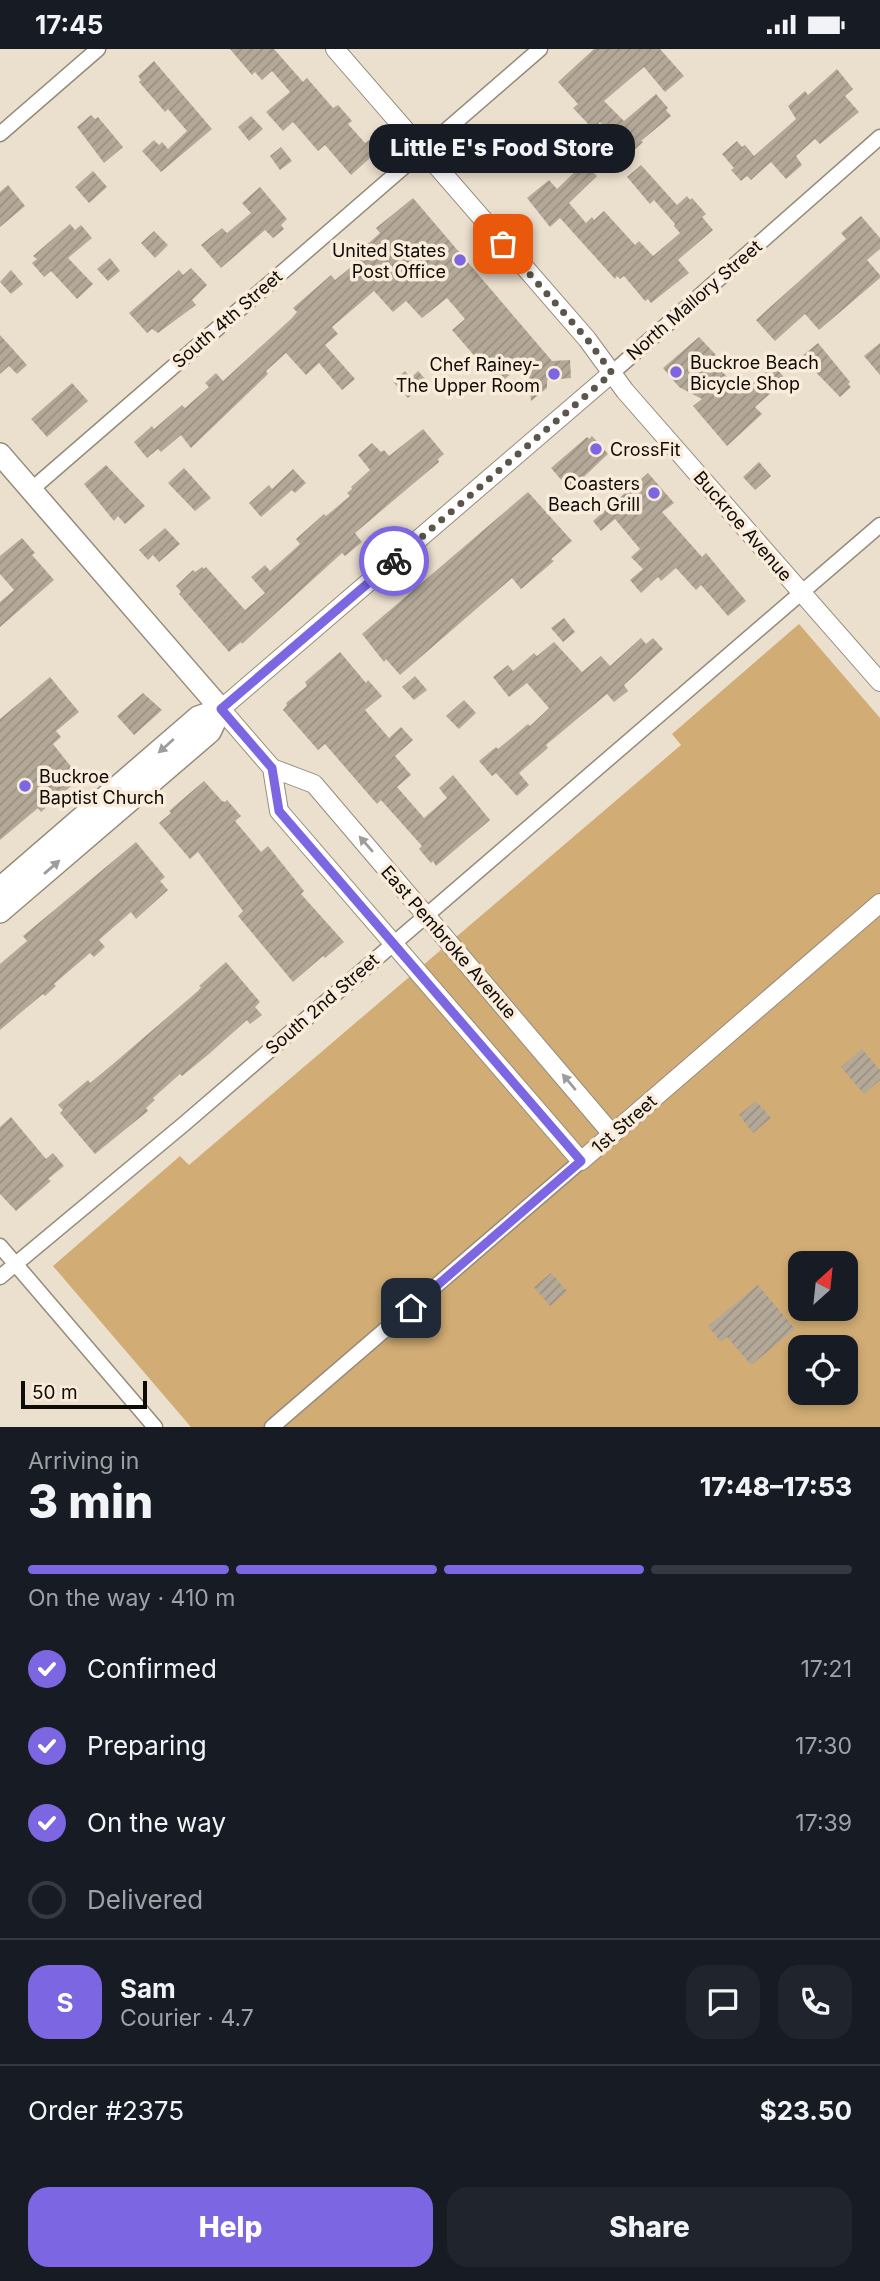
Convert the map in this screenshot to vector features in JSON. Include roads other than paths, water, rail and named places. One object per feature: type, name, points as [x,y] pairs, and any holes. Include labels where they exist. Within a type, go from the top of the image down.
[{"type":"main road","name":"East Pembroke Avenue","points":[[0,454],[221,709]]},
{"type":"main road","name":"North Mallory Street","points":[[0,888],[198,717],[221,709]]},
{"type":"main road","name":"North Mallory Street","points":[[0,912],[210,731],[221,709]]},
{"type":"street","points":[[0,134],[98,49]]},
{"type":"street","name":"Buckroe Avenue","points":[[335,49],[587,339],[625,391],[880,682]]},
{"type":"street","name":"South 4th Street","points":[[32,489],[540,49]]},
{"type":"street","name":"North Mallory Street","points":[[221,709],[612,373],[880,137]]},
{"type":"street","name":"South 2nd Street","points":[[0,1277],[184,1124],[880,525]]},
{"type":"street","name":"East Pembroke Avenue","points":[[221,709],[272,768],[314,784],[612,1134]]},
{"type":"street","points":[[272,768],[279,811],[581,1161]]},
{"type":"street","name":"1st Street","points":[[272,1427],[880,904]]},
{"type":"street","points":[[0,1246],[155,1427]]},
{"type":"place","name":"Little E's Food Store","points":[[503,244]]},
{"type":"place","name":"United States Post Office","points":[[460,260]]},
{"type":"place","name":"Buckroe Beach Bicycle Shop","points":[[676,372]]},
{"type":"place","name":"Chef Rainey- The Upper Room","points":[[554,374]]},
{"type":"place","name":"CrossFit","points":[[596,449]]},
{"type":"place","name":"Coasters Beach Grill","points":[[654,493]]},
{"type":"place","name":"Buckroe Baptist Church","points":[[25,786]]}]
